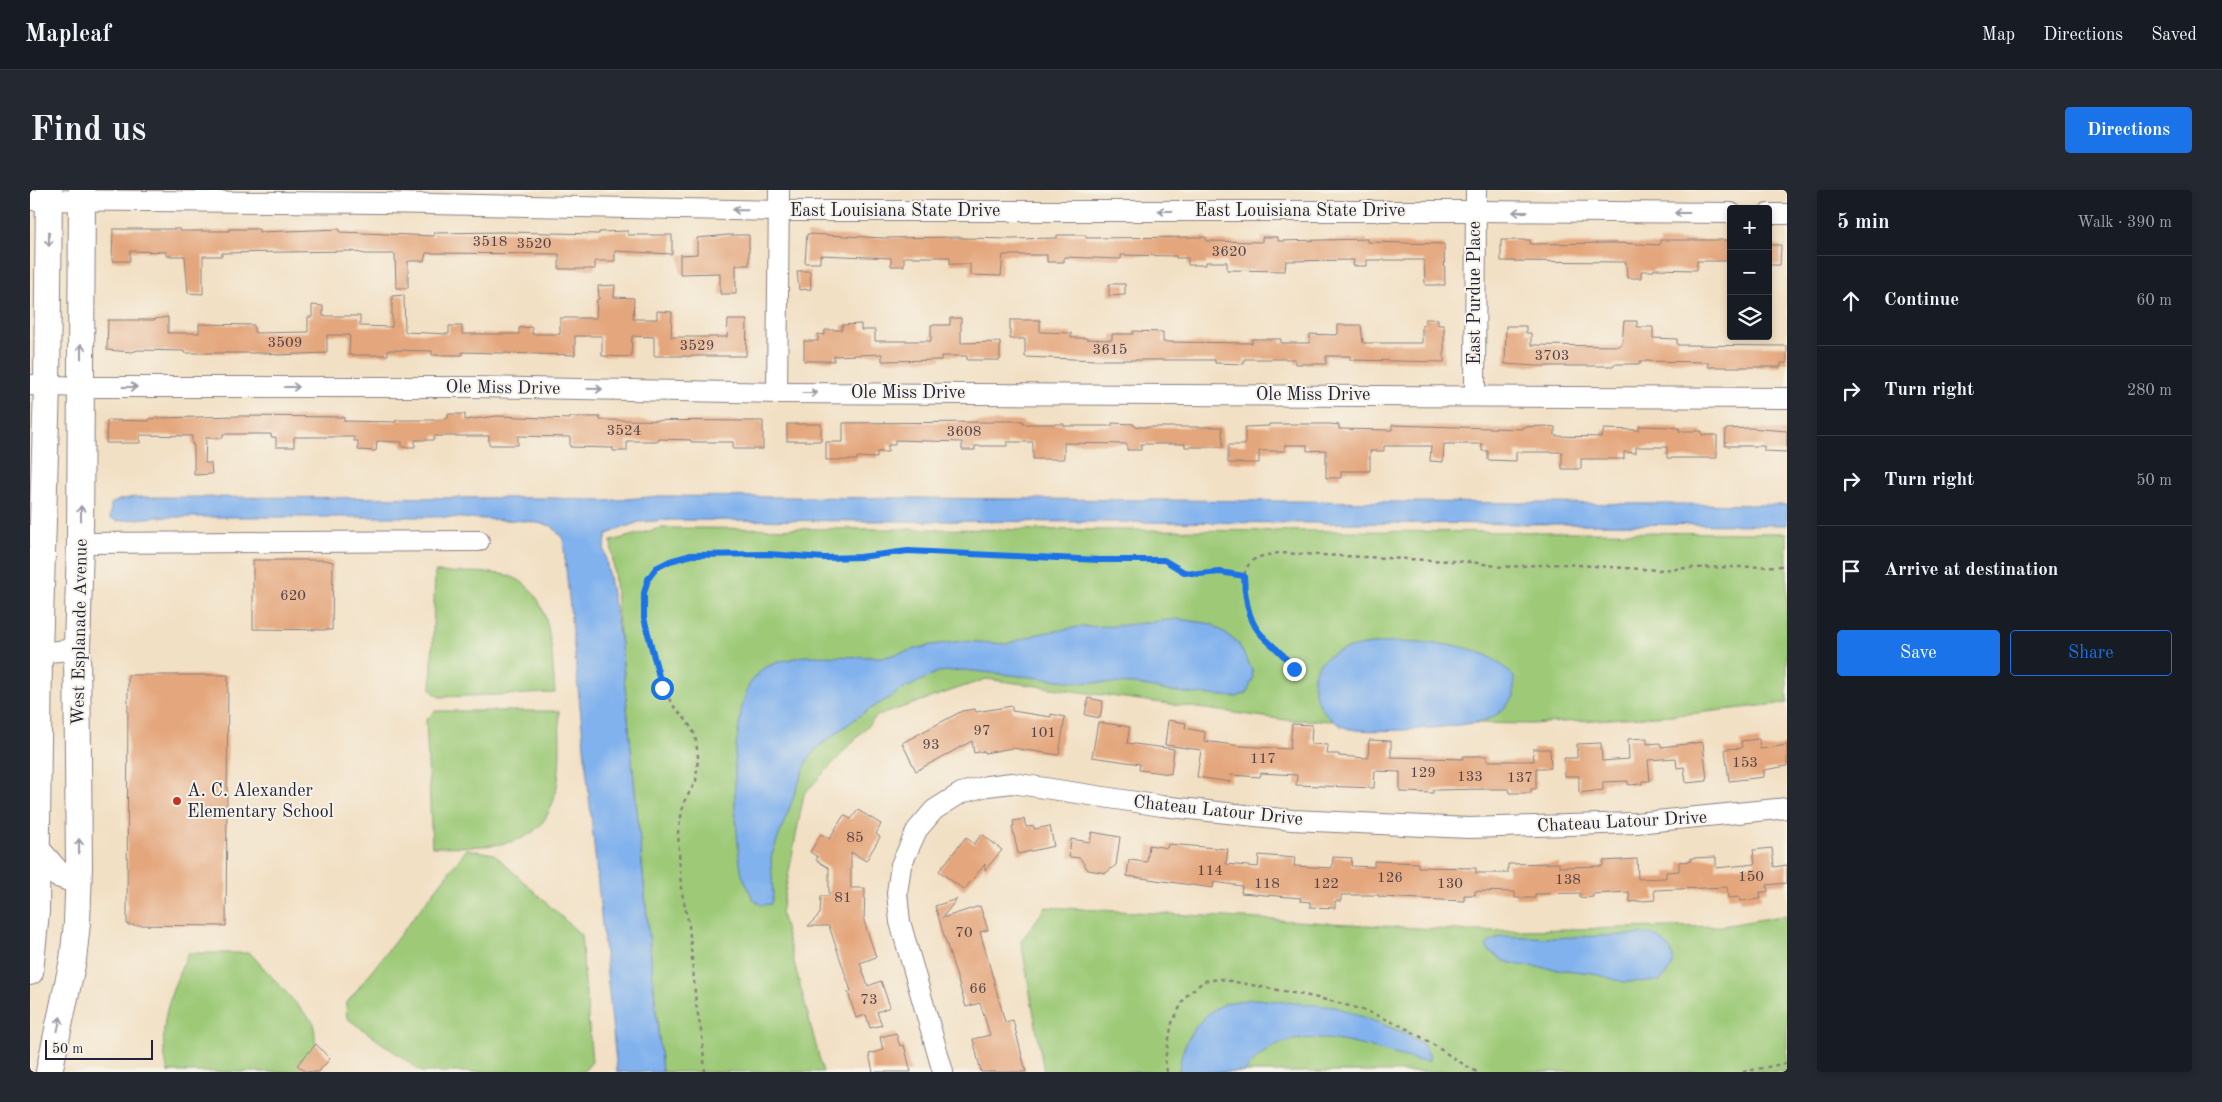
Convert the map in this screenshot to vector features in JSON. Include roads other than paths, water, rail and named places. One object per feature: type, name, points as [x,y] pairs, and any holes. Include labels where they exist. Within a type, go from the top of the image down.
[{"type":"main road","name":"West Esplanade Avenue","points":[[49,1072],[73,960],[77,923],[77,650],[80,543],[82,196]]},
{"type":"main road","points":[[30,972],[36,912],[38,851],[39,740],[35,654],[43,197]]},
{"type":"main road","points":[[39,740],[52,731],[78,722]]},
{"type":"main road","points":[[38,851],[58,874],[78,881]]},
{"type":"street","points":[[777,393],[779,190]]},
{"type":"street","name":"East Purdue Place","points":[[1475,395],[1476,190]]},
{"type":"street","name":"East Louisiana State Drive","points":[[43,197],[82,196],[779,211],[1727,213]]},
{"type":"street","points":[[1772,214],[1787,214]]},
{"type":"street","name":"Ole Miss Drive","points":[[39,385],[81,387],[472,387],[777,393],[1787,398]]},
{"type":"street","points":[[80,543],[480,541]]},
{"type":"street","points":[[35,654],[77,650]]},
{"type":"street","name":"Chateau Latour Drive","points":[[943,1072],[900,922],[897,893],[900,865],[917,830],[934,810],[961,793],[987,786],[1012,783],[1162,806],[1292,820],[1469,828],[1636,823],[1787,808]]},
{"type":"water","points":[[659,496],[1787,505],[1787,525],[671,520],[639,522],[607,534],[604,549],[621,644],[662,1072],[617,1072],[563,539],[552,526],[527,521],[441,517],[156,517],[117,521],[110,518],[111,504],[134,497],[556,498],[605,501]]},
{"type":"water","points":[[1178,619],[1212,624],[1238,643],[1252,670],[1253,678],[1247,693],[1236,697],[1173,692],[1134,684],[1078,682],[963,670],[938,672],[902,690],[862,714],[818,747],[807,761],[771,857],[773,895],[771,904],[762,905],[753,899],[742,875],[739,857],[735,807],[735,754],[742,706],[749,685],[762,669],[778,662],[804,656],[885,657],[931,645],[963,641],[1006,644],[1038,634],[1078,627],[1116,626]]},
{"type":"water","points":[[1401,642],[1462,647],[1489,657],[1502,665],[1514,677],[1514,697],[1494,716],[1474,723],[1373,731],[1346,728],[1331,719],[1316,696],[1313,679],[1317,667],[1327,657],[1340,651],[1371,644]]},
{"type":"water","points":[[1650,934],[1659,938],[1667,945],[1672,954],[1673,964],[1660,981],[1623,982],[1592,973],[1519,965],[1504,961],[1487,949],[1487,944],[1501,936],[1552,938]]},
{"type":"water","points":[[1255,999],[1336,1007],[1407,1034],[1423,1044],[1429,1055],[1429,1061],[1416,1060],[1348,1042],[1302,1039],[1281,1044],[1262,1054],[1245,1072],[1179,1072],[1180,1061],[1187,1041],[1192,1032],[1207,1015],[1224,1004]]},
{"type":"place","name":"A. C. Alexander Elementary School","points":[[177,801]]}]
